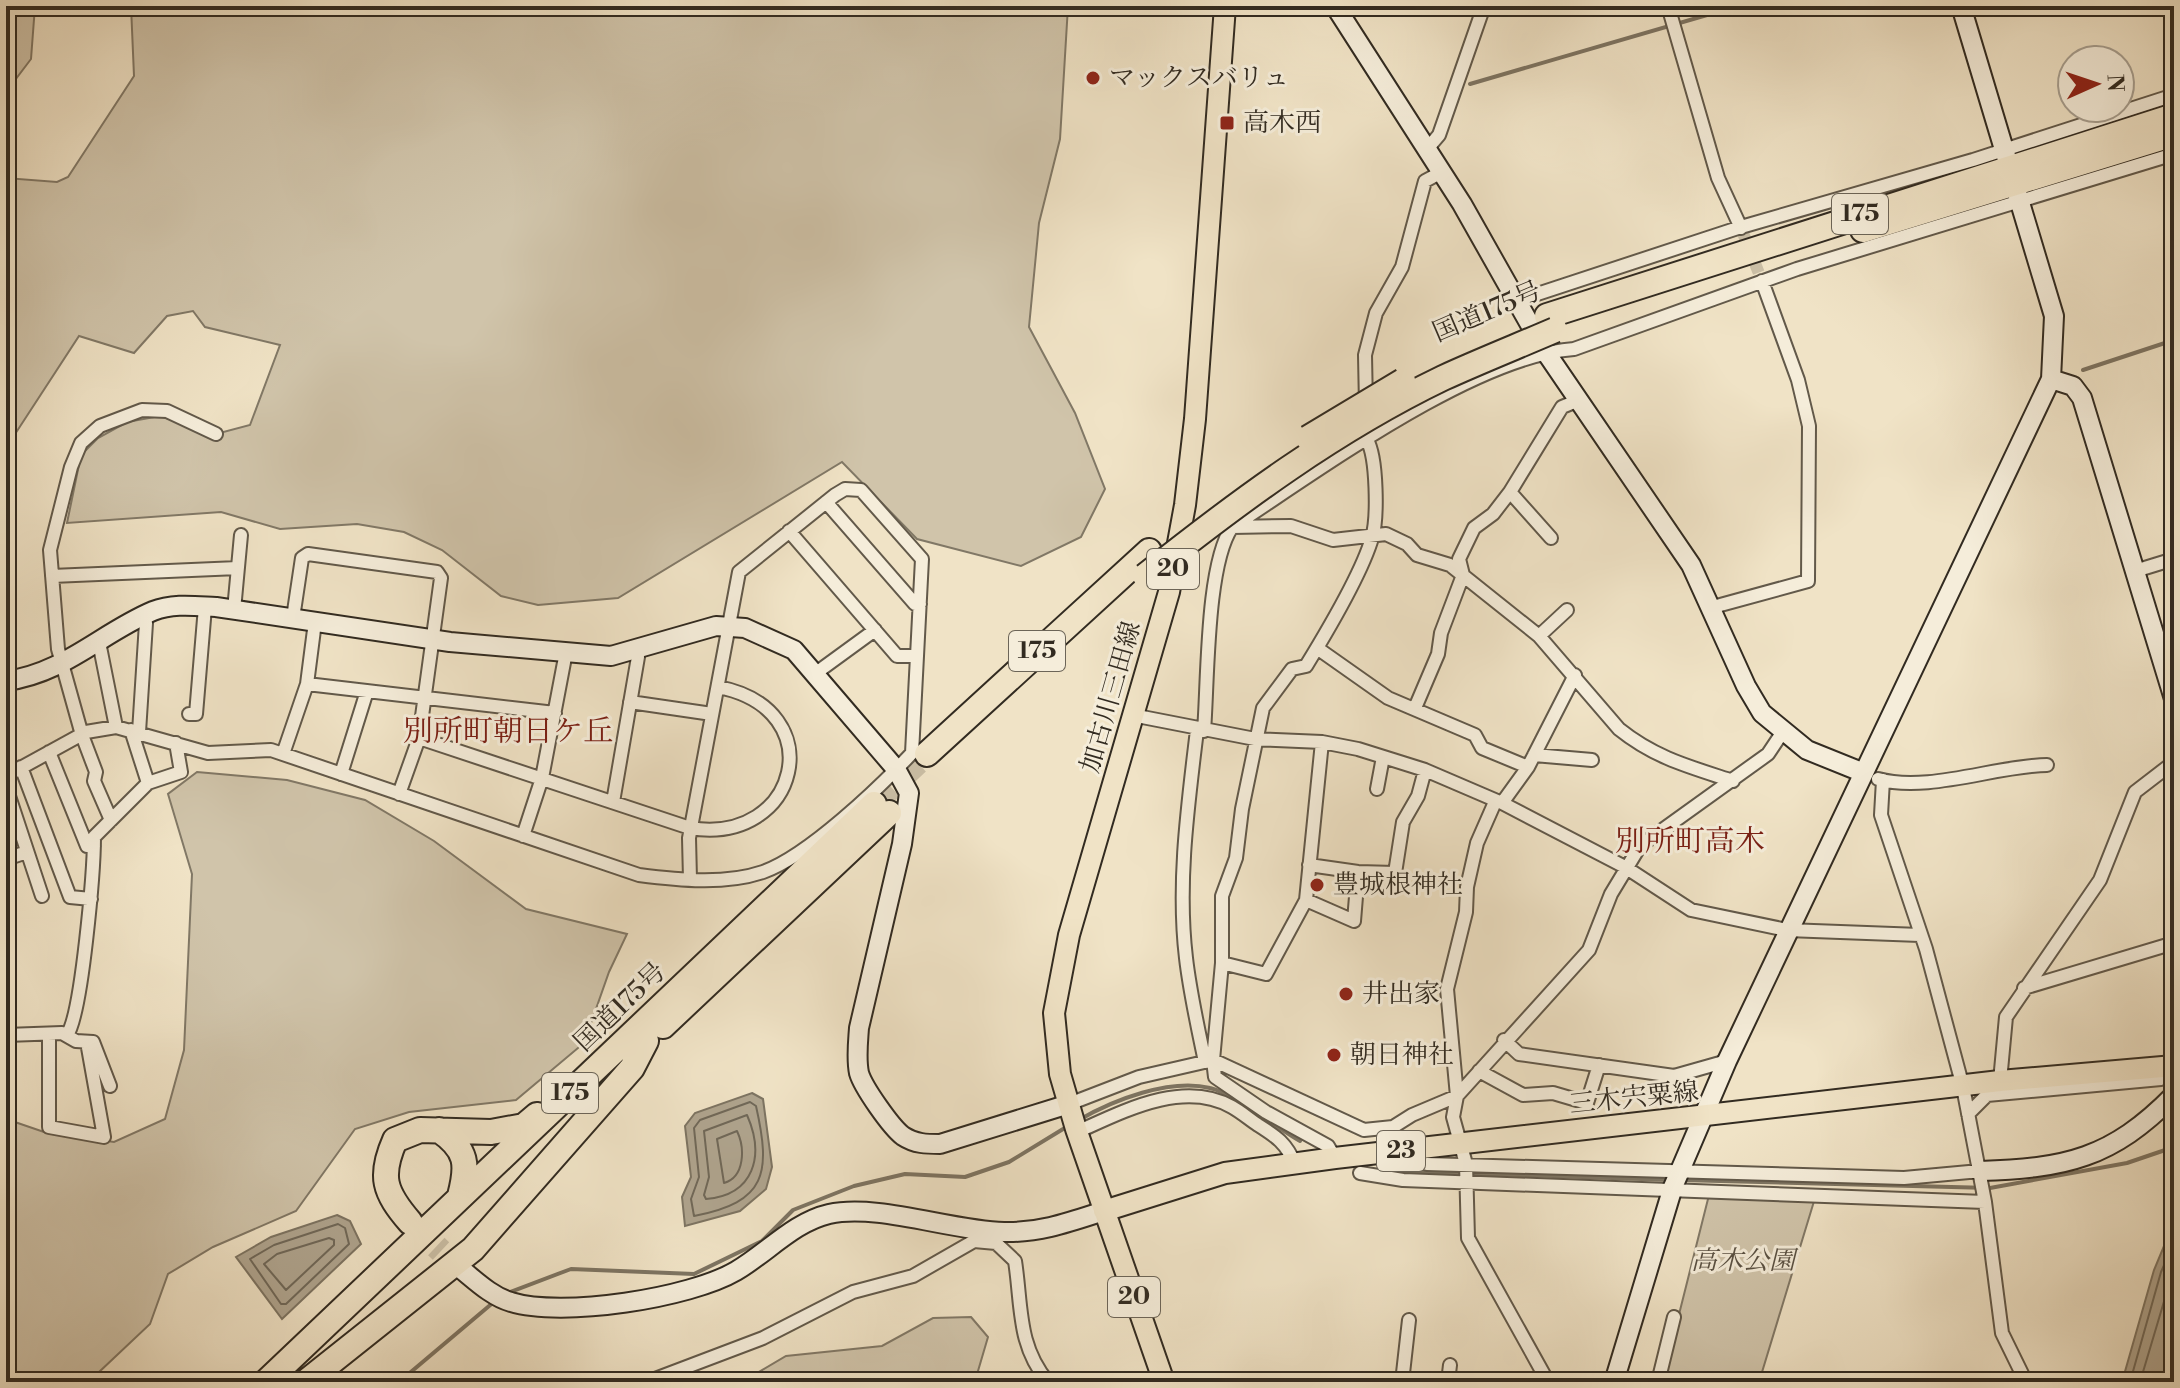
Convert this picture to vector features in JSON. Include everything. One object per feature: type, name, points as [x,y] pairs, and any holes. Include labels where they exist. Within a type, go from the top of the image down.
[{"type":"highway","name":"国道175号","points":[[1549,332],[1443,378],[1347,432],[1246,496],[1145,576],[929,763],[1149,551],[1340,416],[1439,362],[1549,332],[2013,175],[2174,116]]},
{"type":"highway","name":"国道175号","points":[[2013,175],[2174,134]]},
{"type":"highway","name":"国道175号","points":[[266,1382],[460,1196],[881,809],[646,1041],[287,1382]]},
{"type":"highway","points":[[306,1382],[448,1258],[632,1068],[646,1041]]},
{"type":"highway","points":[[410,1222],[385,1183],[387,1159],[395,1140],[420,1130],[464,1134],[524,1126],[590,1075]]},
{"type":"highway","points":[[439,1130],[453,1139],[464,1156],[467,1169],[460,1196]]},
{"type":"main road","name":"加古川三田線","points":[[1164,1382],[1074,1121],[1056,1051],[1054,1013],[1059,971],[1169,592],[1185,505],[1195,419],[1225,6]]},
{"type":"main road","name":"三木宍粟線","points":[[1104,1211],[1225,1173],[1335,1158],[2000,1081],[2169,1070]]},
{"type":"street","points":[[1335,6],[1519,300],[1549,332],[1574,349],[1762,281],[2013,175],[2174,95]]},
{"type":"street","points":[[1427,149],[1439,135],[1484,6]]},
{"type":"street","points":[[1668,6],[1718,178],[1741,227]]},
{"type":"street","points":[[1616,1382],[1680,1169],[1727,1061],[2051,379],[2054,316],[1961,6]]},
{"type":"street","points":[[1519,300],[1741,227],[1973,160],[2013,175],[2174,154]]},
{"type":"street","points":[[1209,1061],[1222,963],[1222,896],[1236,858],[1263,708],[1292,669],[1306,666],[1372,537],[1375,452],[1367,440],[1365,355],[1376,313],[1402,267],[1425,181],[1440,173]]},
{"type":"street","points":[[1713,607],[1808,581],[1809,426],[1798,380],[1762,281]]},
{"type":"street","points":[[1335,1158],[1328,1146],[1266,1112],[1215,1077],[1186,957],[1185,830],[1201,730],[1223,540],[1232,527],[1367,440],[1549,332]]},
{"type":"street","points":[[1549,332],[1579,400],[1661,518],[1713,607],[1746,686],[1762,713],[1782,733],[1807,750],[1883,780],[1939,780],[2017,765],[2047,765]]},
{"type":"street","points":[[2051,379],[2073,386],[2082,398],[2174,699]]},
{"type":"street","points":[[1415,708],[1438,654],[1441,633],[1463,575],[1459,559],[1474,528],[1493,514],[1510,492],[1562,407],[1579,400]]},
{"type":"street","points":[[111,820],[94,781],[96,772],[82,735],[64,661],[58,649],[50,550],[71,467],[81,443],[100,426],[142,410],[167,411],[216,434]]},
{"type":"street","points":[[6,776],[82,735],[116,727],[208,753],[271,750],[639,875],[690,879],[736,879],[764,872],[794,855],[912,753],[922,559],[861,490],[845,489],[741,567],[690,828],[690,879]]},
{"type":"street","points":[[1510,492],[1551,538]]},
{"type":"street","points":[[826,502],[915,604],[920,604]]},
{"type":"street","points":[[1201,525],[1291,526],[1333,540],[1386,534],[1407,544],[1417,555],[1450,565],[1539,636],[1619,729],[1653,755],[1733,781]]},
{"type":"street","points":[[789,531],[897,656],[917,656]]},
{"type":"street","points":[[234,610],[241,535]]},
{"type":"street","points":[[293,618],[302,558],[308,554],[437,572],[441,578],[419,738],[399,794]]},
{"type":"street","points":[[2135,571],[2174,559]]},
{"type":"street","points":[[52,576],[238,568]]},
{"type":"street","points":[[6,681],[36,677],[142,618],[179,605],[432,639],[611,656],[698,629],[745,628],[794,650],[896,769],[909,793],[902,844],[859,1028],[856,1058],[860,1077],[902,1136],[921,1144],[940,1144],[1074,1121],[1144,1103],[1178,1097],[1200,1098],[1230,1105],[1287,1143],[1295,1164]]},
{"type":"street","points":[[189,714],[196,714],[205,607]]},
{"type":"street","points":[[1539,636],[1567,610]]},
{"type":"street","points":[[142,618],[146,623],[135,731],[148,783]]},
{"type":"street","points":[[283,754],[307,684],[315,622]]},
{"type":"street","points":[[816,673],[875,630]]},
{"type":"street","points":[[99,642],[116,727]]},
{"type":"street","points":[[613,802],[638,657],[636,648]]},
{"type":"street","points":[[1317,648],[1388,698],[1475,735],[1482,748],[1531,761],[1592,760]]},
{"type":"street","points":[[523,836],[542,778],[566,652]]},
{"type":"street","points":[[1548,1382],[1468,1238],[1466,1164],[1453,1117],[1457,1096],[1447,989],[1466,912],[1467,887],[1477,843],[1498,802],[1531,761],[1575,675]]},
{"type":"street","points":[[307,684],[555,713]]},
{"type":"street","points":[[419,738],[690,828],[737,828],[771,804],[786,781],[790,744],[785,732],[751,695],[718,687]]},
{"type":"street","points":[[341,774],[367,691]]},
{"type":"street","points":[[630,702],[712,714]]},
{"type":"street","points":[[1132,715],[1255,739],[1322,742],[1425,770],[1498,802],[1625,867],[1691,910],[1791,930],[1920,935]]},
{"type":"street","points":[[1074,1121],[1139,1077],[1209,1061],[1364,1130],[1393,1127],[1412,1115],[1457,1096],[1504,1040],[1589,950],[1625,867],[1640,846],[1768,754],[1782,733]]},
{"type":"street","points":[[1222,963],[1266,974],[1306,900],[1322,742]]},
{"type":"street","points":[[67,1035],[73,1018],[91,899],[94,837],[148,783],[181,772],[176,743]]},
{"type":"street","points":[[49,752],[87,846],[94,846]]},
{"type":"street","points":[[1377,789],[1383,757]]},
{"type":"street","points":[[2000,1081],[2006,1017],[2100,880],[2135,792],[2174,762]]},
{"type":"street","points":[[21,767],[70,897],[91,899]]},
{"type":"street","points":[[1309,865],[1358,872],[1395,873],[1403,822],[1418,796],[1425,770]]},
{"type":"street","points":[[1883,780],[1881,815],[1920,935],[1963,1087],[1985,1200],[2002,1333],[2026,1382]]},
{"type":"street","points":[[6,787],[42,896]]},
{"type":"street","points":[[6,859],[27,852]]},
{"type":"street","points":[[1306,900],[1354,921],[1358,872]]},
{"type":"street","points":[[2024,988],[2174,943]]},
{"type":"street","points":[[49,1034],[49,1127],[104,1137],[87,1042]]},
{"type":"street","points":[[6,1035],[67,1035],[76,1041],[93,1042],[110,1086]]},
{"type":"street","points":[[1504,1040],[1519,1054],[1674,1076],[1727,1061]]},
{"type":"street","points":[[1479,1071],[1523,1095],[1553,1093],[1587,1103],[1599,1065]]},
{"type":"street","points":[[1968,1114],[1987,1095],[2161,1079],[2169,1070]]},
{"type":"street","points":[[1427,1164],[1680,1169],[1904,1178],[1981,1176],[2043,1169],[2088,1157],[2122,1141],[2174,1095]]},
{"type":"street","points":[[1360,1173],[1403,1180],[1985,1200]]},
{"type":"street","points":[[448,1258],[510,1302],[549,1309],[648,1299],[699,1288],[735,1272],[804,1224],[830,1214],[865,1213],[1003,1232],[1046,1230],[1104,1211]]},
{"type":"street","points":[[959,1227],[956,1243],[959,1249]]},
{"type":"street","points":[[647,1382],[763,1338],[853,1292],[913,1276],[979,1241],[996,1243],[1015,1261],[1021,1331],[1028,1354],[1048,1382]]},
{"type":"street","points":[[6,1292],[6,1328]]},
{"type":"street","points":[[1658,1382],[1674,1317]]},
{"type":"street","points":[[1402,1382],[1409,1320]]},
{"type":"street","points":[[1448,1382],[1450,1365]]},
{"type":"green space","points":[[6,6],[35,6],[31,59],[12,84],[6,85]]},
{"type":"green space","points":[[131,6],[1068,6],[1060,139],[1039,223],[1029,327],[1075,413],[1105,489],[1081,537],[1021,566],[917,539],[842,462],[618,598],[538,605],[501,596],[442,550],[404,532],[357,524],[280,529],[221,512],[67,523],[81,455],[98,438],[127,422],[160,416],[216,434],[250,425],[280,345],[205,327],[193,311],[167,316],[134,353],[79,336],[6,448],[6,178],[57,182],[68,177],[134,76]]},
{"type":"green space","points":[[197,772],[287,780],[365,800],[434,841],[526,909],[627,934],[609,972],[584,1043],[516,1100],[409,1112],[355,1129],[296,1211],[213,1247],[168,1274],[150,1324],[97,1374],[98,1382],[6,1382],[6,1119],[44,1132],[114,1142],[165,1119],[184,1050],[192,874],[168,794]]},
{"type":"green space","name":"高木公園","points":[[1709,1195],[1815,1198],[1759,1382],[1662,1382]]},
{"type":"green space","points":[[971,1317],[988,1337],[978,1371],[989,1382],[742,1382],[786,1356],[882,1346],[933,1318]]},
{"type":"green space","points":[[513,1375],[519,1382],[373,1382]]},
{"type":"water","points":[[752,1093],[763,1099],[772,1167],[766,1189],[740,1211],[685,1226],[682,1197],[691,1177],[685,1126],[695,1113]]},
{"type":"water","points":[[337,1215],[350,1221],[361,1244],[282,1319],[236,1257],[271,1237]]},
{"type":"water","points":[[2174,1222],[2174,1382],[2122,1382],[2154,1270]]},
{"type":"waterway","points":[[1470,84],[1738,6]]},
{"type":"waterway","points":[[2083,370],[2174,340]]},
{"type":"waterway","points":[[1079,1120],[1125,1098],[1160,1088],[1194,1086],[1220,1091],[1300,1141]]},
{"type":"waterway","points":[[505,1294],[571,1269],[694,1274],[762,1241],[793,1210],[854,1186],[905,1174],[965,1177],[1009,1162],[1068,1126]]},
{"type":"waterway","points":[[1680,1180],[1990,1188],[2127,1163],[2174,1147]]},
{"type":"waterway","points":[[1402,1171],[1671,1180]]},
{"type":"waterway","points":[[399,1382],[495,1301]]},
{"type":"tunnel","points":[[1741,228],[1762,281]]},
{"type":"tunnel","points":[[874,804],[927,754]]},
{"type":"tunnel","points":[[410,1222],[441,1251]]},
{"type":"place","name":"マックスバリュ","points":[[1093,78]]},
{"type":"place","name":"高木西","points":[[1227,123]]},
{"type":"place","name":"豊城根神社","points":[[1317,885]]},
{"type":"place","name":"井出家","points":[[1346,994]]},
{"type":"place","name":"朝日神社","points":[[1334,1055]]},
{"type":"district","name":"別所町朝日ケ丘","points":[[508,732]]},
{"type":"district","name":"別所町高木","points":[[1690,842]]}]
